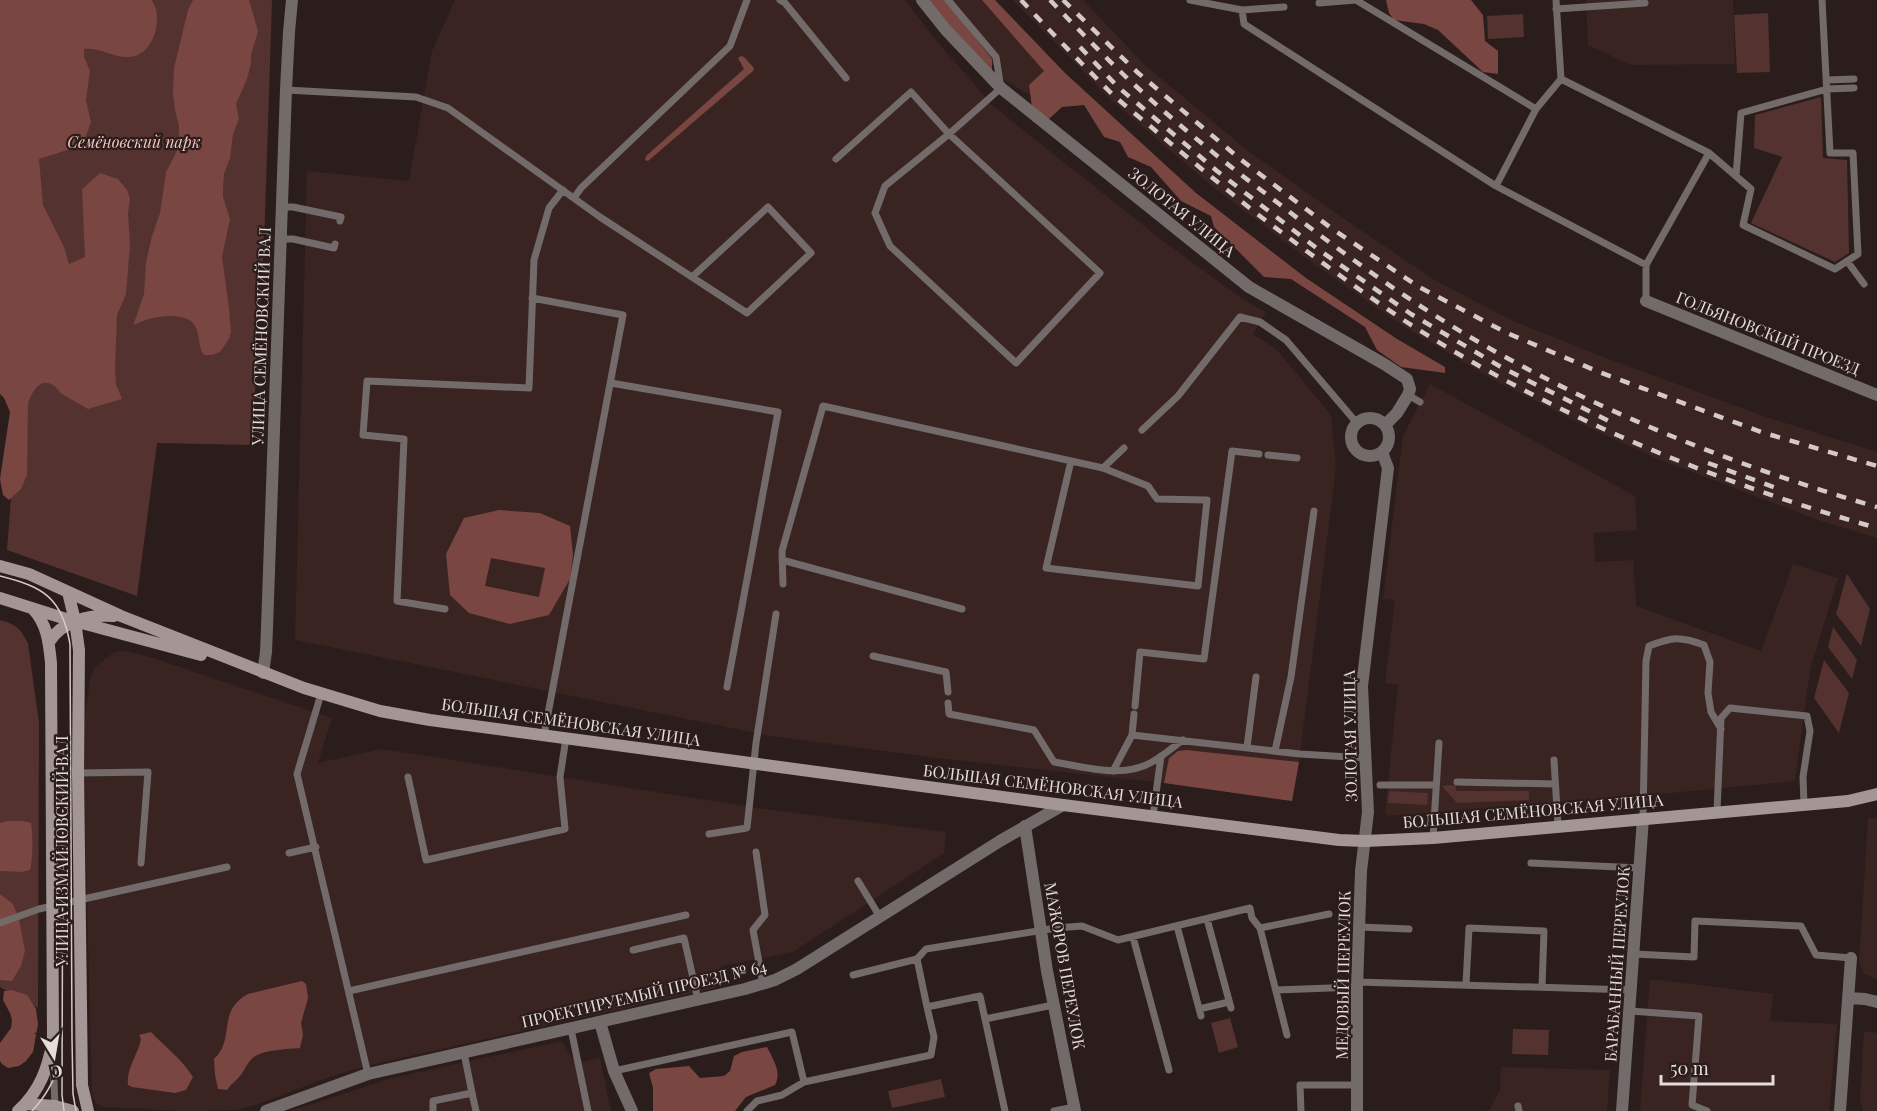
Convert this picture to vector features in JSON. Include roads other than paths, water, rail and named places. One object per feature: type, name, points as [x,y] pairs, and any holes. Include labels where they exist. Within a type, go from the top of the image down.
[{"type":"main road","name":"БОЛЬШАЯ СЕМЁНОВСКАЯ УЛИЦА","points":[[0,566],[29,574],[121,616],[262,673],[321,694],[381,711],[430,720],[1339,840],[1433,838],[1848,801],[1877,802]]},
{"type":"main road","name":"УЛИЦА ИЗМАЙЛОВСКИЙ ВАЛ","points":[[68,592],[78,650],[82,1085],[88,1111]]},
{"type":"main road","name":"БОЛЬШАЯ СЕМЁНОВСКАЯ УЛИЦА","points":[[0,598],[72,621],[262,673]]},
{"type":"main road","name":"УЛИЦА ИЗМАЙЛОВСКИЙ ВАЛ","points":[[22,1108],[42,1081],[53,1040],[51,663],[49,642],[41,617],[33,609]]},
{"type":"main road","points":[[49,642],[59,630],[72,621],[103,615],[121,616]]},
{"type":"main road","name":"БОЛЬШАЯ СЕМЁНОВСКАЯ УЛИЦА","points":[[1848,801],[1877,794]]},
{"type":"main road","points":[[22,1108],[72,1111]]},
{"type":"street","name":"УЛИЦА СЕМЁНОВСКИЙ ВАЛ","points":[[262,673],[266,652],[286,90],[292,0]]},
{"type":"street","name":"ЗОЛОТАЯ УЛИЦА","points":[[922,0],[946,30],[1001,88],[1249,287],[1407,379],[1410,389],[1408,395]]},
{"type":"street","name":"ГОЛЬЯНОВСКИЙ ПРОЕЗД","points":[[1646,301],[1877,395]]},
{"type":"street","points":[[1382,452],[1368,456],[1355,450],[1350,436],[1356,422],[1368,417],[1381,420],[1385,425],[1397,413],[1408,395]]},
{"type":"street","name":"ЗОЛОТАЯ УЛИЦА","points":[[1365,841],[1368,812],[1362,686],[1388,468],[1382,452],[1389,439],[1389,432],[1385,425]]},
{"type":"street","name":"ПРОЕКТИРУЕМЫЙ ПРОЕЗД № 64","points":[[266,1111],[368,1074],[763,984],[797,969],[1025,826],[1063,805]]},
{"type":"street","name":"БАРАБАННЫЙ ПЕРЕУЛОК","points":[[1622,1111],[1643,819]]},
{"type":"street","name":"МАЖОРОВ ПЕРЕУЛОК","points":[[1025,826],[1053,1005],[1075,1109]]},
{"type":"street","name":"МЕДОВЫЙ ПЕРЕУЛОК","points":[[1357,1111],[1357,984],[1361,871],[1365,841]]},
{"type":"street","points":[[1840,1111],[1851,958]]},
{"type":"street","points":[[1849,998],[1877,1002]]},
{"type":"street","points":[[600,1022],[614,1071],[632,1111]]},
{"type":"lane","points":[[574,198],[581,188],[730,46],[747,0]]},
{"type":"lane","points":[[780,0],[785,3],[846,78]]},
{"type":"lane","points":[[836,159],[911,92],[949,134],[1100,273],[1016,363],[890,246],[875,213],[885,186],[949,134],[1001,88],[996,57],[948,0]]},
{"type":"lane","points":[[1190,0],[1242,10],[1284,7]]},
{"type":"lane","points":[[1319,3],[1356,0],[1536,109]]},
{"type":"lane","points":[[1496,186],[1536,109],[1561,80],[1556,0]]},
{"type":"lane","points":[[1561,80],[1708,153],[1751,189],[1743,225],[1835,269],[1858,254],[1853,153],[1830,153],[1822,0]]},
{"type":"lane","points":[[1556,9],[1645,3]]},
{"type":"lane","points":[[1242,10],[1244,24],[1496,186],[1646,265]]},
{"type":"lane","points":[[1827,80],[1854,79]]},
{"type":"lane","points":[[1736,176],[1741,113],[1827,89],[1854,88]]},
{"type":"lane","points":[[286,90],[416,97],[448,108],[574,198],[692,277],[747,313],[811,253],[768,207],[692,277]]},
{"type":"lane","points":[[1646,301],[1646,265],[1708,153]]},
{"type":"lane","points":[[445,609],[397,601],[404,440],[363,435],[367,381],[529,388],[534,260],[549,208],[563,190]]},
{"type":"lane","points":[[282,207],[293,207],[317,214],[341,217],[340,221]]},
{"type":"lane","points":[[281,238],[322,243],[334,248],[334,244]]},
{"type":"lane","points":[[1847,261],[1864,284]]},
{"type":"lane","points":[[532,298],[623,315],[544,735]]},
{"type":"lane","points":[[1142,430],[1178,396],[1240,317],[1260,322],[1286,340],[1356,422]]},
{"type":"lane","points":[[611,383],[778,412],[727,687]]},
{"type":"lane","points":[[1408,395],[1420,402]]},
{"type":"lane","points":[[783,585],[782,551],[823,406],[1103,468],[1148,486],[1157,499],[1207,500],[1198,586],[1046,568],[1071,461]]},
{"type":"lane","points":[[1103,468],[1124,448]]},
{"type":"lane","points":[[1113,771],[1132,735],[1140,652],[1204,659],[1232,451],[1259,454]]},
{"type":"lane","points":[[1269,455],[1297,458]]},
{"type":"lane","points":[[1275,751],[1291,677],[1314,511]]},
{"type":"lane","points":[[782,560],[962,609]]},
{"type":"lane","points":[[709,834],[747,828],[753,763],[776,614]]},
{"type":"lane","points":[[1643,819],[1646,661],[1649,646],[1670,638],[1689,639],[1704,645],[1710,663],[1708,693],[1712,712],[1721,729]]},
{"type":"lane","points":[[873,656],[946,672],[948,692]]},
{"type":"lane","points":[[1247,747],[1256,677]]},
{"type":"lane","points":[[321,694],[297,774],[368,1074]]},
{"type":"lane","points":[[948,703],[949,714],[1034,730],[1054,762],[1113,771],[1142,767],[1183,740]]},
{"type":"lane","points":[[1717,812],[1721,718],[1730,708],[1807,716],[1810,731],[1803,777],[1804,805]]},
{"type":"lane","points":[[1132,735],[1275,751],[1366,758]]},
{"type":"lane","points":[[408,777],[426,861],[565,829],[560,777],[566,738]]},
{"type":"lane","points":[[1433,838],[1439,743]]},
{"type":"lane","points":[[1153,816],[1161,756]]},
{"type":"lane","points":[[1554,760],[1558,826]]},
{"type":"lane","points":[[78,772],[148,772],[141,863]]},
{"type":"lane","points":[[1457,782],[1555,784]]},
{"type":"lane","points":[[1380,785],[1436,785]]},
{"type":"lane","points":[[289,853],[315,847]]},
{"type":"lane","points":[[756,852],[765,915],[753,930],[763,984]]},
{"type":"lane","points":[[1532,863],[1640,868]]},
{"type":"lane","points":[[0,923],[39,909],[226,867]]},
{"type":"lane","points":[[858,881],[880,917]]},
{"type":"lane","points":[[853,975],[917,959],[926,949],[1082,926],[1118,940],[1250,908],[1252,918],[1260,928],[1287,1035]]},
{"type":"lane","points":[[1260,928],[1329,914]]},
{"type":"lane","points":[[349,991],[687,915]]},
{"type":"lane","points":[[1177,926],[1200,1013],[1230,1005],[1208,919]]},
{"type":"lane","points":[[1634,954],[1694,957],[1695,921],[1801,926],[1816,955],[1851,958]]},
{"type":"lane","points":[[1360,927],[1409,929]]},
{"type":"lane","points":[[1466,984],[1469,927],[1544,931],[1542,987]]},
{"type":"lane","points":[[1133,937],[1169,1070]]},
{"type":"lane","points":[[633,950],[684,938],[698,1000]]},
{"type":"lane","points":[[747,1111],[756,1101],[782,1095],[804,1083],[932,1055],[934,1037],[917,959]]},
{"type":"lane","points":[[1276,990],[1357,984],[1466,984],[1632,990]]},
{"type":"lane","points":[[927,1007],[980,996],[1005,1111]]},
{"type":"lane","points":[[985,1019],[1053,1005]]},
{"type":"lane","points":[[1630,1011],[1699,1016],[1692,1105],[1707,1111]]},
{"type":"lane","points":[[571,1029],[588,1111]]},
{"type":"lane","points":[[614,1071],[792,1032],[804,1083]]},
{"type":"lane","points":[[53,1040],[56,1109]]},
{"type":"lane","points":[[464,1053],[476,1111]]},
{"type":"lane","points":[[1301,1111],[1300,1085],[1357,1085]]},
{"type":"lane","points":[[433,1111],[433,1101],[472,1093]]},
{"type":"lane","points":[[1054,1111],[1075,1109]]},
{"type":"tram line","points":[[0,576],[28,585],[48,597],[62,616],[70,644],[72,1038],[73,1094],[76,1111]]},
{"type":"tram line","points":[[63,763],[62,1095],[64,1111]]},
{"type":"tram line","points":[[32,1111],[48,1090],[58,1065]]},
{"type":"railway","points":[[1021,0],[1110,92],[1252,210],[1366,294],[1460,355],[1575,415],[1693,467],[1877,528]]},
{"type":"railway","points":[[1050,0],[1126,77],[1200,142],[1333,245],[1447,323],[1551,381],[1642,424],[1782,477],[1877,507]]},
{"type":"railway","points":[[1063,0],[1137,72],[1240,159],[1331,228],[1419,287],[1507,333],[1599,372],[1761,432],[1877,466]]},
{"type":"railway","points":[[1080,47],[1118,87],[1217,171],[1319,250],[1411,314],[1501,367],[1609,421]]},
{"type":"railway","points":[[1708,463],[1779,489]]},
{"type":"park label","name":"Семёновский парк","points":[[134,142]]}]
